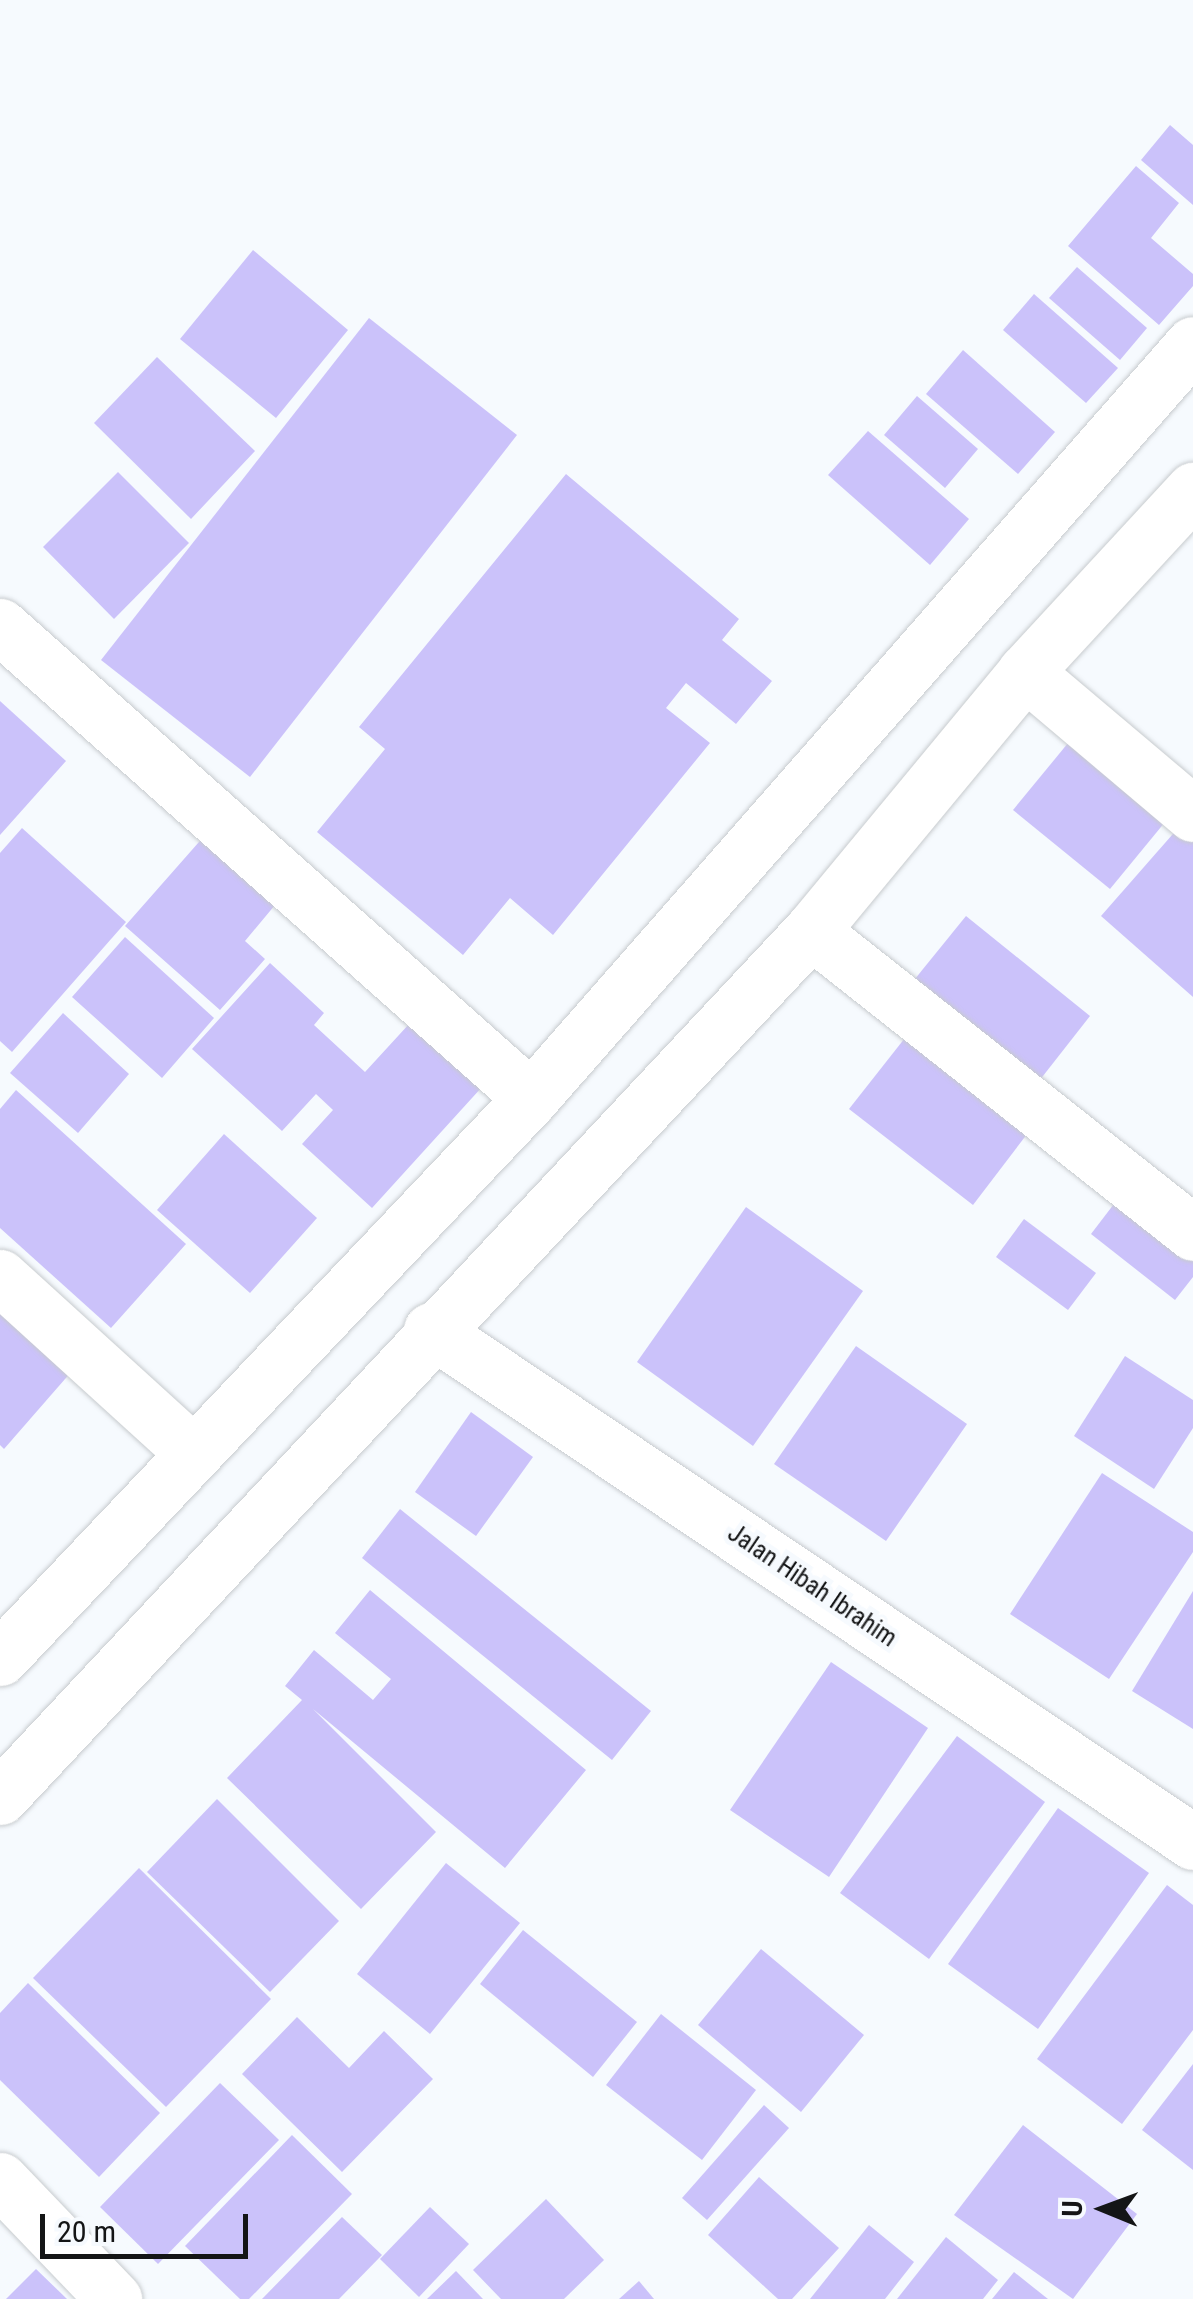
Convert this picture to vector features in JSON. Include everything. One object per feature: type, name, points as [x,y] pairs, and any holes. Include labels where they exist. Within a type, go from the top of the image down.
[{"type":"main road","points":[[0,1658],[531,1098],[1193,344]]},
{"type":"main road","points":[[0,1796],[431,1330],[811,932],[1025,672],[1193,490]]},
{"type":"main road","points":[[0,626],[531,1098]]},
{"type":"main road","points":[[1025,672],[1193,814]]},
{"type":"main road","points":[[811,932],[1193,1233]]},
{"type":"main road","points":[[0,1277],[192,1452]]},
{"type":"main road","name":"Jalan Hibah Ibrahim","points":[[431,1330],[1193,1842]]},
{"type":"main road","points":[[0,2180],[114,2299]]},
{"type":"building","points":[[1170,125],[1193,145],[1193,205],[1141,160]]},
{"type":"building","points":[[1136,166],[1179,203],[1151,238],[1193,274],[1193,286],[1159,325],[1068,246]]},
{"type":"building","points":[[253,250],[348,330],[276,418],[180,339]]},
{"type":"building","points":[[1077,267],[1147,328],[1120,360],[1049,298]]},
{"type":"building","points":[[1034,294],[1118,368],[1086,403],[1003,330]]},
{"type":"building","points":[[369,318],[517,435],[250,777],[101,660]]},
{"type":"building","points":[[963,350],[1055,432],[1018,474],[926,394]]},
{"type":"building","points":[[157,357],[255,451],[191,519],[94,423]]},
{"type":"building","points":[[917,396],[978,449],[945,488],[884,435]]},
{"type":"building","points":[[868,431],[969,519],[930,565],[828,475]]},
{"type":"building","points":[[118,472],[189,543],[114,619],[43,547]]},
{"type":"building","points":[[566,474],[739,619],[722,640],[772,681],[736,724],[686,683],[666,708],[710,743],[553,935],[510,898],[463,955],[317,832],[385,749],[359,727]]},
{"type":"building","points":[[0,701],[66,761],[0,835]]},
{"type":"building","points":[[1073,737],[1170,816],[1110,889],[1013,810]]},
{"type":"building","points":[[1179,827],[1193,839],[1193,997],[1101,916]]},
{"type":"building","points":[[22,828],[126,922],[12,1052],[0,1041],[0,853]]},
{"type":"building","points":[[206,834],[280,899],[245,941],[265,959],[220,1010],[125,926]]},
{"type":"building","points":[[966,916],[1090,1016],[1032,1090],[906,990]]},
{"type":"building","points":[[125,937],[214,1018],[162,1078],[72,997]]},
{"type":"building","points":[[270,963],[324,1013],[314,1025],[365,1072],[421,1011],[492,1076],[372,1208],[302,1144],[333,1110],[316,1094],[282,1131],[192,1049]]},
{"type":"building","points":[[63,1013],[129,1074],[78,1133],[10,1073]]},
{"type":"building","points":[[912,1029],[1034,1125],[973,1205],[849,1109]]},
{"type":"building","points":[[16,1090],[186,1244],[111,1328],[0,1228],[0,1109]]},
{"type":"building","points":[[224,1134],[317,1218],[250,1293],[157,1210]]},
{"type":"building","points":[[1117,1200],[1193,1260],[1193,1277],[1175,1300],[1091,1234]]},
{"type":"building","points":[[746,1207],[863,1291],[753,1446],[637,1362]]},
{"type":"building","points":[[1024,1219],[1096,1273],[1068,1310],[996,1257]]},
{"type":"building","points":[[0,1306],[72,1371],[4,1449],[0,1445]]},
{"type":"building","points":[[856,1346],[967,1424],[886,1541],[774,1464]]},
{"type":"building","points":[[1125,1356],[1193,1400],[1193,1428],[1154,1489],[1074,1436]]},
{"type":"building","points":[[471,1412],[533,1457],[476,1536],[415,1492]]},
{"type":"building","points":[[1102,1473],[1193,1532],[1193,1552],[1109,1679],[1010,1614]]},
{"type":"building","points":[[400,1509],[651,1711],[612,1760],[362,1558]]},
{"type":"building","points":[[370,1590],[586,1770],[505,1868],[313,1709],[436,1832],[361,1909],[227,1778],[302,1700],[285,1686],[314,1650],[373,1700],[391,1679],[335,1633]]},
{"type":"building","points":[[1193,1591],[1193,1729],[1132,1691]]},
{"type":"building","points":[[831,1662],[928,1728],[829,1877],[730,1810]]},
{"type":"building","points":[[957,1736],[1045,1802],[929,1959],[840,1893]]},
{"type":"building","points":[[217,1799],[339,1921],[270,1992],[147,1872]]},
{"type":"building","points":[[1058,1808],[1149,1873],[1038,2029],[948,1964]]},
{"type":"building","points":[[446,1863],[520,1923],[430,2034],[357,1974]]},
{"type":"building","points":[[139,1868],[271,1999],[166,2107],[33,1978]]},
{"type":"building","points":[[1167,1885],[1193,1905],[1193,2030],[1122,2124],[1037,2059]]},
{"type":"building","points":[[523,1930],[637,2022],[593,2077],[480,1984]]},
{"type":"building","points":[[761,1949],[864,2035],[801,2112],[698,2025]]},
{"type":"building","points":[[28,1983],[160,2113],[99,2177],[0,2080],[0,2013]]},
{"type":"building","points":[[661,2014],[756,2090],[702,2160],[606,2085]]},
{"type":"building","points":[[297,2017],[349,2068],[384,2031],[433,2079],[342,2172],[242,2074]]},
{"type":"building","points":[[1193,2064],[1193,2170],[1142,2130]]},
{"type":"building","points":[[220,2083],[279,2140],[158,2264],[100,2207]]},
{"type":"building","points":[[764,2105],[789,2128],[707,2220],[682,2198]]},
{"type":"building","points":[[1023,2125],[1137,2214],[1073,2299],[954,2215]]},
{"type":"building","points":[[292,2135],[352,2194],[249,2299],[240,2299],[185,2246]]},
{"type":"building","points":[[759,2177],[839,2248],[792,2299],[778,2299],[708,2235]]},
{"type":"building","points":[[546,2199],[604,2260],[564,2299],[501,2299],[473,2270]]},
{"type":"building","points":[[430,2207],[469,2244],[419,2297],[380,2259]]},
{"type":"building","points":[[342,2217],[382,2255],[339,2299],[262,2299]]},
{"type":"building","points":[[869,2225],[914,2262],[885,2299],[810,2299]]},
{"type":"building","points":[[946,2237],[998,2280],[983,2299],[897,2299]]},
{"type":"building","points":[[36,2269],[67,2299],[6,2299]]},
{"type":"building","points":[[456,2271],[483,2299],[427,2299]]},
{"type":"building","points":[[1014,2272],[1048,2299],[992,2299]]},
{"type":"building","points":[[639,2281],[654,2299],[619,2299]]}]
